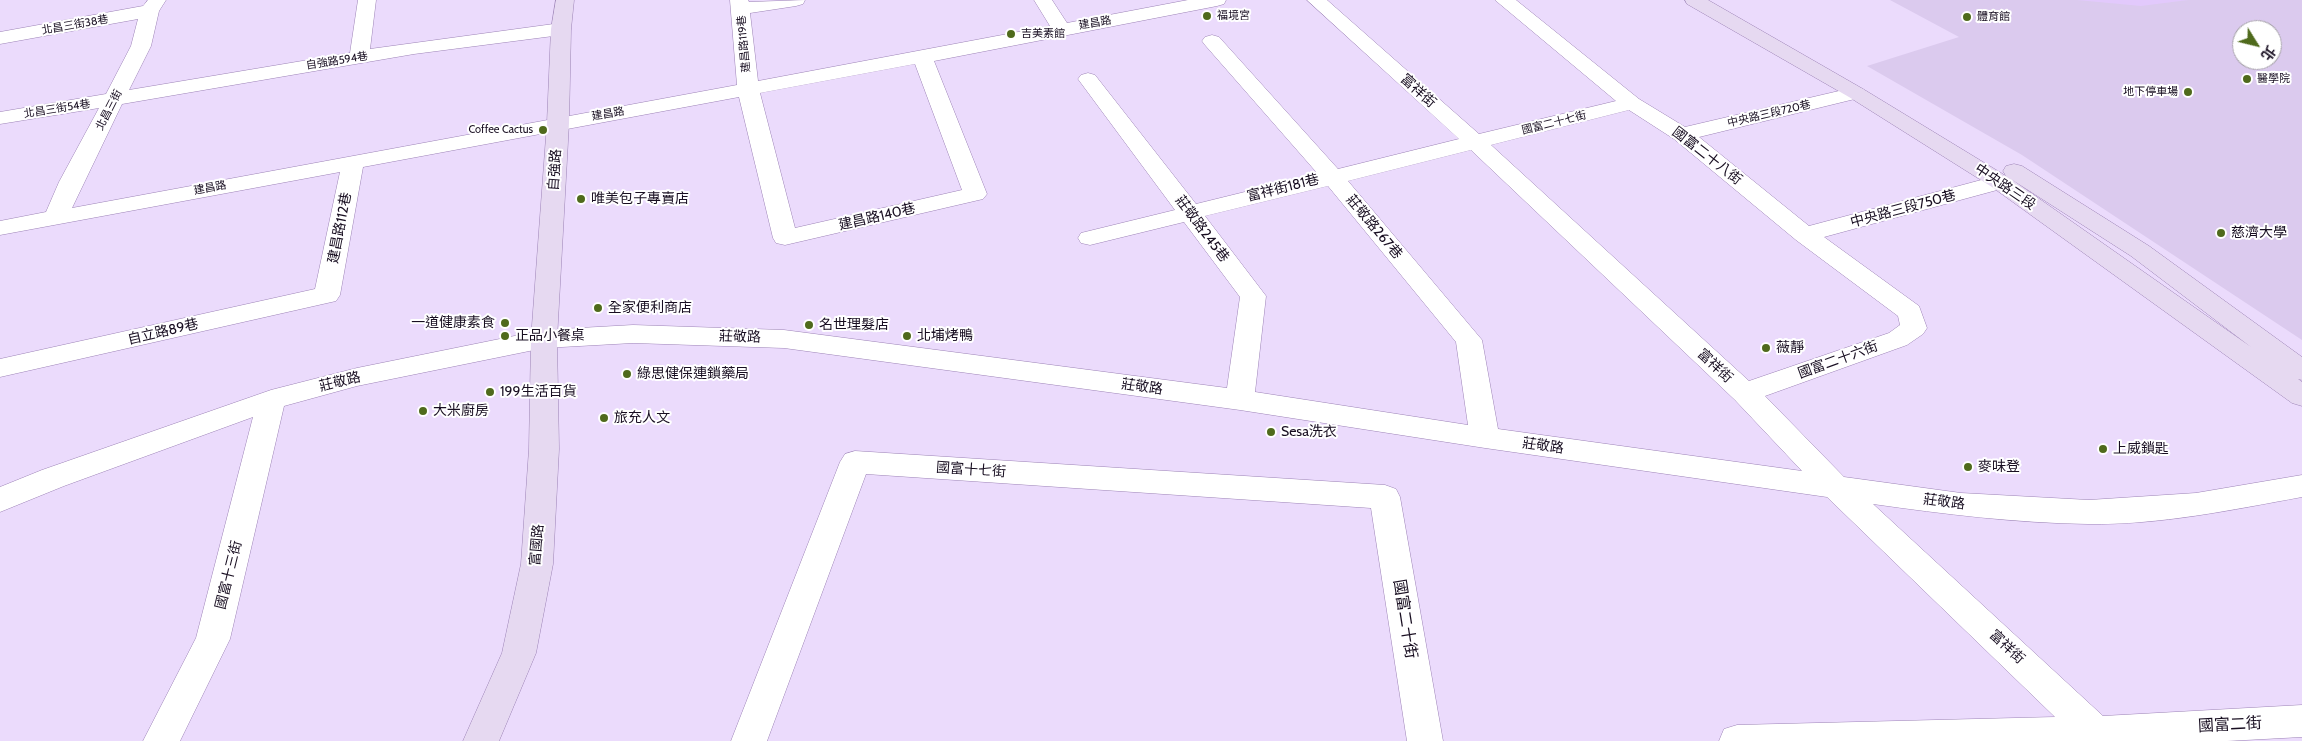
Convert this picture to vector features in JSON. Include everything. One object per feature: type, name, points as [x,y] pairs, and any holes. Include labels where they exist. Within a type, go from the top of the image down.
[{"type":"street","points":[[359,57],[367,0]]},
{"type":"street","name":"自強路","points":[[544,339],[558,123],[561,29],[565,0]]},
{"type":"street","points":[[740,4],[796,0]]},
{"type":"street","points":[[1044,0],[1062,29]]},
{"type":"street","name":"建昌路","points":[[0,228],[922,57],[1217,0]]},
{"type":"street","name":"富祥街","points":[[1316,0],[1476,143],[1745,393],[1835,487],[2101,737]]},
{"type":"street","name":"國富二十八街","points":[[1504,0],[1632,103],[1682,134],[1805,235],[1910,312]]},
{"type":"street","name":"中央路三段","points":[[1694,0],[1856,93],[2000,182],[2302,396]]},
{"type":"street","name":"中央路三段","points":[[1723,0],[1925,116],[2132,246],[2302,371]]},
{"type":"street","name":"建昌路119巷","points":[[740,4],[748,88]]},
{"type":"street","name":"北昌三街38巷","points":[[0,38],[153,6]]},
{"type":"street","name":"北昌三街","points":[[56,217],[71,182],[141,46],[153,6]]},
{"type":"street","name":"自強路594巷","points":[[114,99],[359,57],[561,29]]},
{"type":"street","name":"莊敬路267巷","points":[[1212,41],[1332,176],[1469,340],[1485,438]]},
{"type":"street","name":"建昌路140巷","points":[[748,88],[785,238],[975,194],[922,57]]},
{"type":"street","name":"莊敬路245巷","points":[[1088,79],[1253,296],[1240,400]]},
{"type":"street","name":"中央路三段720巷","points":[[1682,134],[1856,93]]},
{"type":"street","name":"北昌三街54巷","points":[[0,118],[114,99]]},
{"type":"street","name":"國富二十七街","points":[[1476,143],[1632,103]]},
{"type":"street","name":"富祥街181巷","points":[[1090,238],[1332,176],[1476,143]]},
{"type":"street","name":"建昌路112巷","points":[[327,295],[353,162]]},
{"type":"street","name":"中央路三段750巷","points":[[1805,235],[2000,182]]},
{"type":"street","name":"自立路89巷","points":[[0,368],[327,295]]},
{"type":"street","name":"國富二十六街","points":[[1745,393],[1898,339],[1914,328],[1910,312]]},
{"type":"street","name":"莊敬路","points":[[0,500],[53,478],[272,400],[357,377],[544,339],[633,334],[784,339],[1240,400],[1485,438],[1961,505],[2089,512],[2196,505],[2302,486]]},
{"type":"street","name":"富國路","points":[[480,741],[519,652],[537,564],[544,449],[544,339]]},
{"type":"street","name":"國富十三街","points":[[162,741],[213,639],[272,400]]},
{"type":"street","name":"國富十七街","points":[[749,741],[855,462],[1385,497]]},
{"type":"street","name":"國富二十街","points":[[1385,497],[1424,741]]},
{"type":"street","name":"國富二街","points":[[1737,741],[2101,737],[2302,721]]},
{"type":"shaded area","name":"慈濟大學","points":[[1890,0],[2302,0],[2302,340],[2022,155],[1867,66],[1959,37]]},
{"type":"shaded area","points":[[2077,0],[2188,0],[2141,6]]},
{"type":"place","name":"福境宮","points":[[1207,16]]},
{"type":"place","name":"體育館","points":[[1967,17]]},
{"type":"place","name":"吉美素館","points":[[1011,34]]},
{"type":"place","name":"醫學院","points":[[2247,79]]},
{"type":"place","name":"地下停車場","points":[[2188,92]]},
{"type":"place","name":"Coffee Cactus","points":[[543,130]]},
{"type":"place","name":"唯美包子專賣店","points":[[581,199]]},
{"type":"place","name":"慈濟大學","points":[[2221,233]]},
{"type":"place","name":"全家便利商店","points":[[598,308]]},
{"type":"place","name":"一道健康素食","points":[[505,323]]},
{"type":"place","name":"名世理髮店","points":[[809,325]]},
{"type":"place","name":"正品小餐桌","points":[[505,336]]},
{"type":"place","name":"北埔烤鴨","points":[[907,336]]},
{"type":"place","name":"薇靜","points":[[1766,348]]},
{"type":"place","name":"綠思健保連鎖藥局","points":[[627,374]]},
{"type":"place","name":"199生活百貨","points":[[490,392]]},
{"type":"place","name":"大米廚房","points":[[423,411]]},
{"type":"place","name":"旅充人文","points":[[604,418]]},
{"type":"place","name":"Sesa洗衣","points":[[1271,432]]},
{"type":"place","name":"上威鎖匙","points":[[2103,449]]},
{"type":"place","name":"麥味登","points":[[1968,467]]}]
